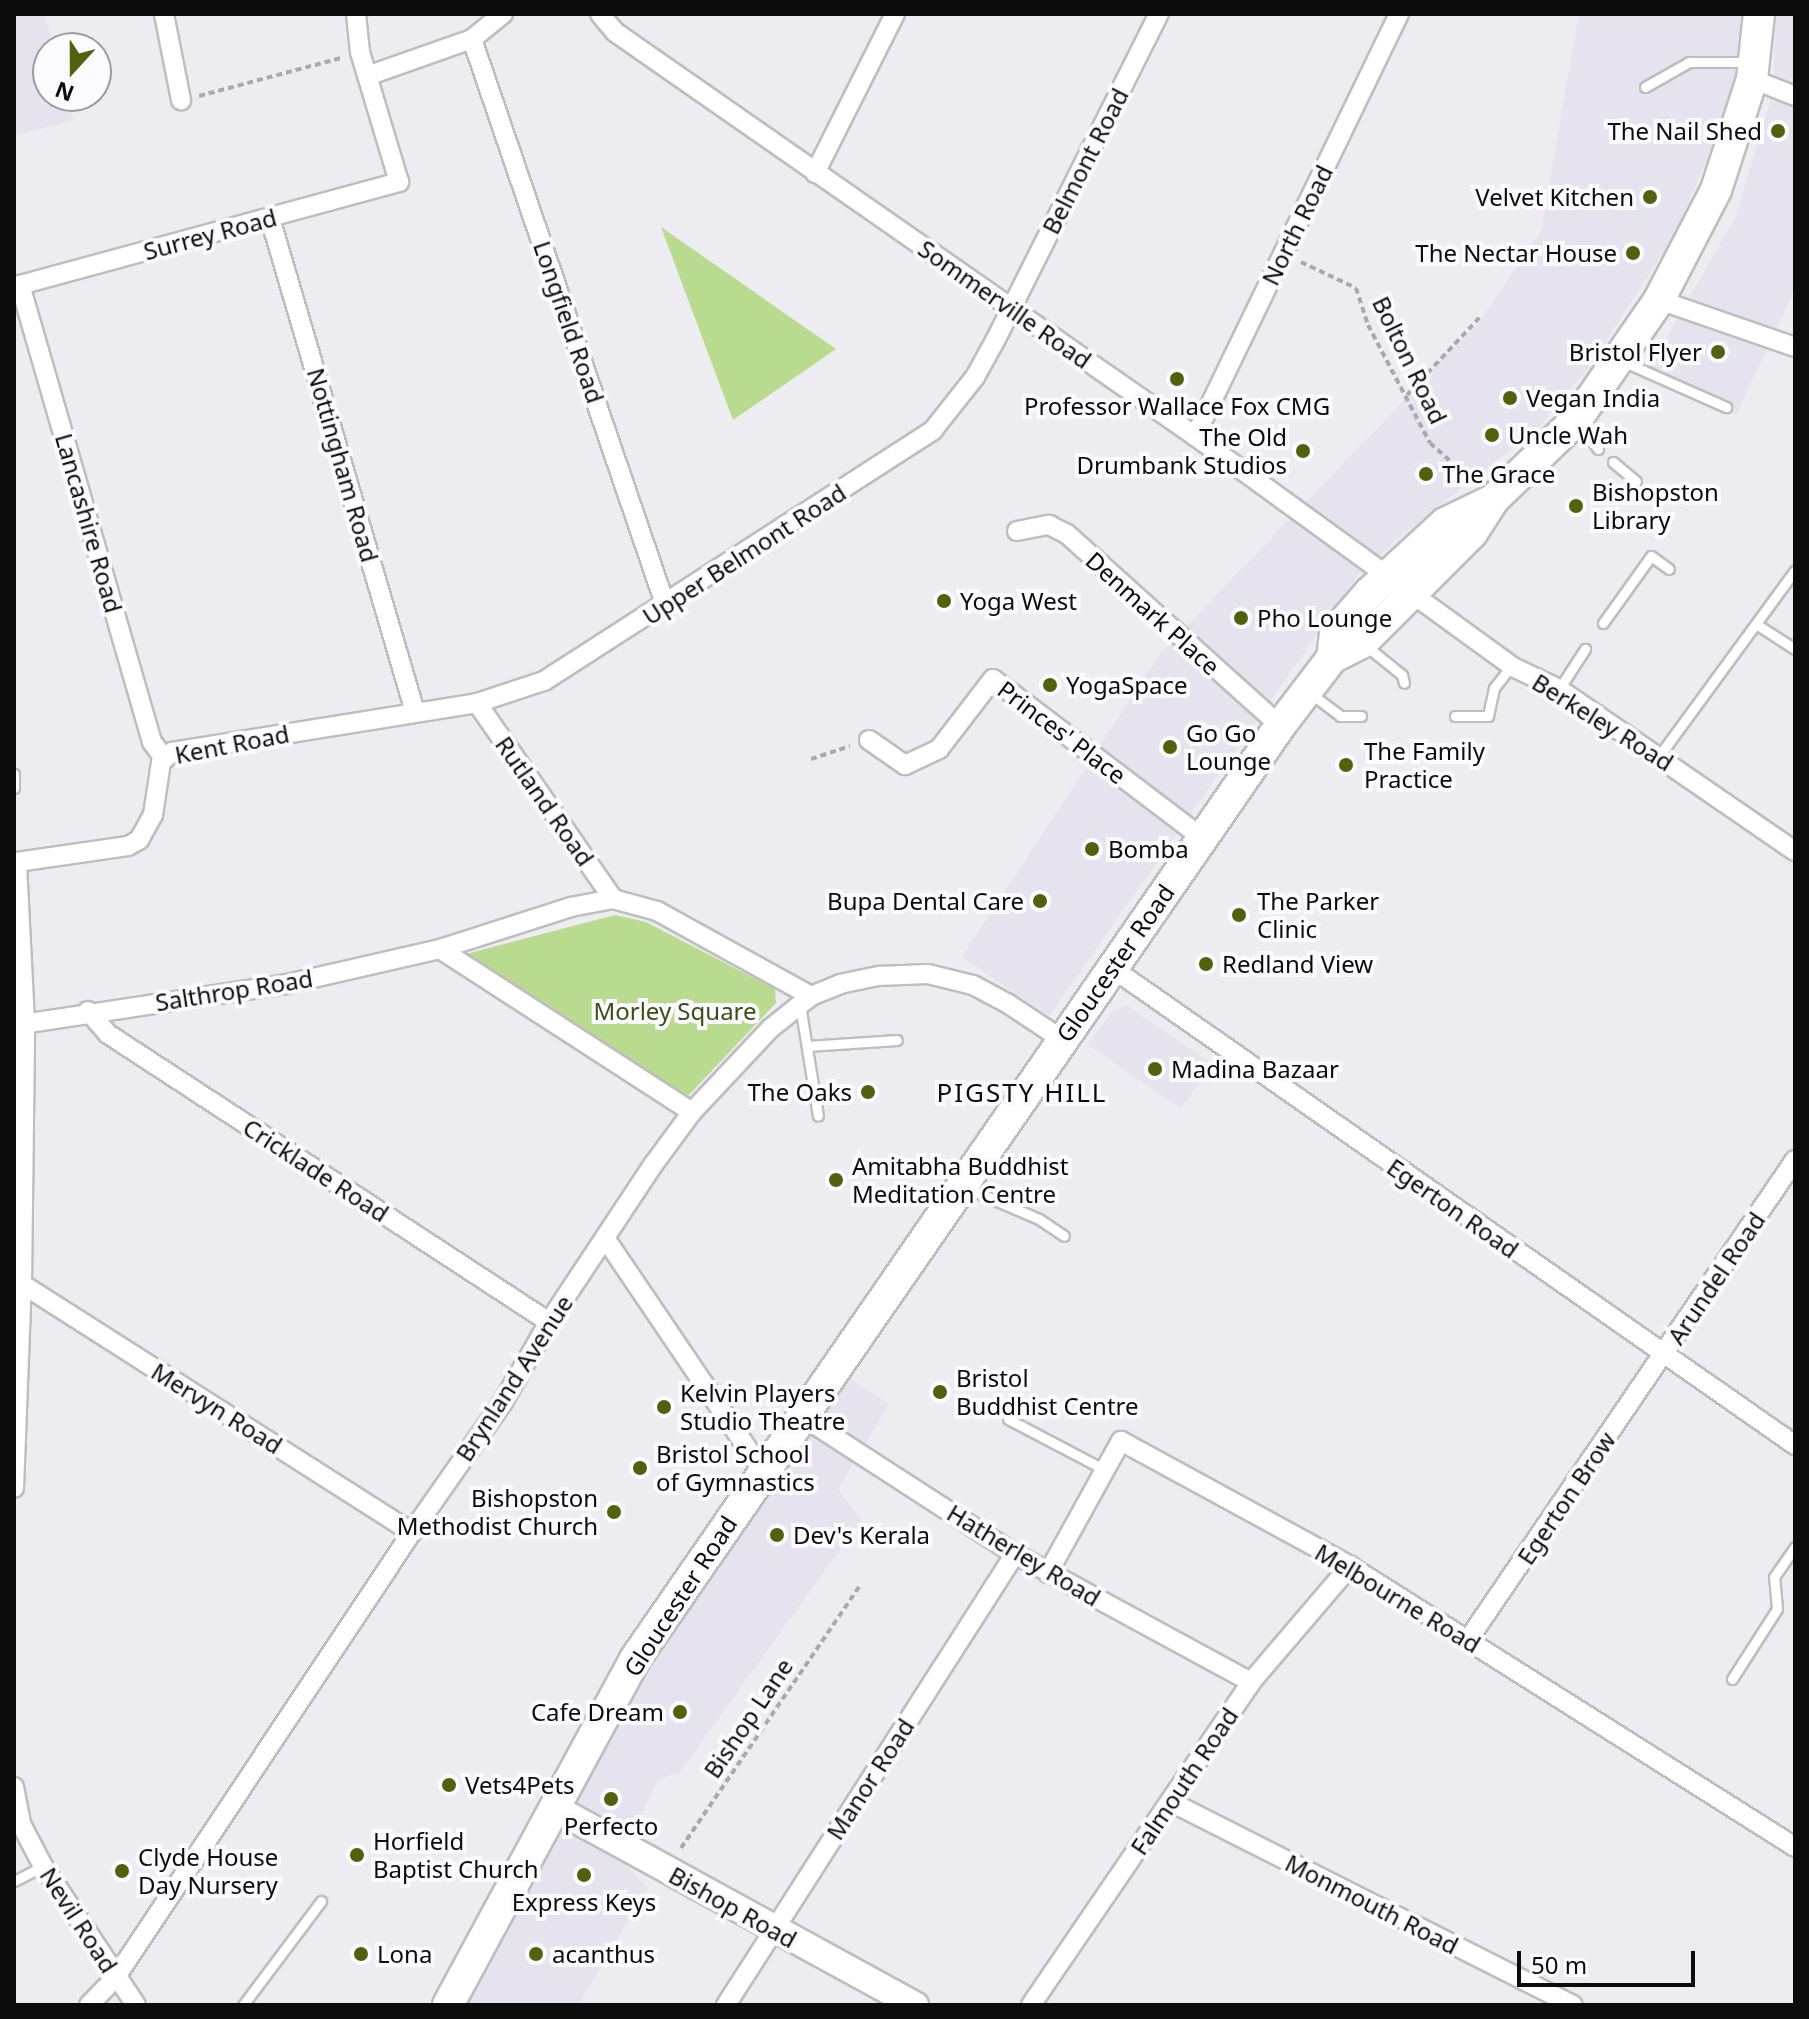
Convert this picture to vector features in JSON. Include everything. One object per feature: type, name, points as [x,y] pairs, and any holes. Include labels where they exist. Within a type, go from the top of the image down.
[{"type":"main road","name":"Gloucester Road","points":[[1332,658],[1335,632],[1472,533],[1494,499],[1577,419],[1659,300],[1716,190],[1753,71],[1759,14]]},
{"type":"main road","name":"Gloucester Road","points":[[448,2005],[635,1659],[1280,726],[1332,658],[1363,642],[1401,583]]},
{"type":"street","points":[[164,14],[181,100]]},
{"type":"street","points":[[356,14],[360,52],[367,76],[472,39],[503,14]]},
{"type":"street","name":"Sommerville Road","points":[[600,14],[615,32],[1401,583]]},
{"type":"street","points":[[815,173],[895,14]]},
{"type":"street","name":"Belmont Road","points":[[1009,307],[1159,14]]},
{"type":"street","name":"North Road","points":[[1195,436],[1399,14]]},
{"type":"street","name":"Longfield Road","points":[[472,39],[665,604]]},
{"type":"street","points":[[1753,71],[1795,96]]},
{"type":"street","name":"Surrey Road","points":[[20,285],[399,182],[367,76]]},
{"type":"street","name":"Nottingham Road","points":[[270,218],[415,712]]},
{"type":"street","name":"Lancashire Road","points":[[20,285],[152,742],[164,758]]},
{"type":"street","points":[[1659,300],[1795,347]]},
{"type":"street","name":"Upper Belmont Road","points":[[415,712],[477,703],[544,681],[933,430],[975,377],[1009,307]]},
{"type":"street","name":"Denmark Place","points":[[1017,531],[1049,525],[1067,534],[1280,726]]},
{"type":"street","name":"Berkeley Road","points":[[1401,583],[1511,666],[1559,689],[1795,851]]},
{"type":"street","name":"Princes' Place","points":[[869,740],[905,765],[939,749],[993,679],[1201,837]]},
{"type":"street","name":"Rutland Road","points":[[477,703],[613,899]]},
{"type":"street","name":"Kent Road","points":[[16,856],[128,846],[139,840],[153,815],[157,774],[164,758],[172,752],[415,712]]},
{"type":"street","points":[[14,1488],[20,1024],[16,856]]},
{"type":"street","points":[[440,949],[571,907],[613,899],[657,911],[805,1000]]},
{"type":"street","points":[[440,949],[692,1112]]},
{"type":"street","name":"Salthrop Road","points":[[20,1024],[88,1011],[287,984],[440,949]]},
{"type":"street","name":"Egerton Road","points":[[1112,968],[1663,1356],[1795,1445]]},
{"type":"street","name":"Brynland Avenue","points":[[89,2005],[116,1977],[412,1532],[503,1402],[549,1322],[692,1112],[771,1028],[805,1000],[840,984],[879,976],[928,974],[973,985],[1063,1040]]},
{"type":"street","name":"Cricklade Road","points":[[88,1011],[108,1034],[549,1322]]},
{"type":"street","name":"Arundel Road","points":[[1663,1356],[1795,1160]]},
{"type":"street","points":[[605,1238],[763,1471]]},
{"type":"street","name":"Mervyn Road","points":[[18,1286],[412,1532]]},
{"type":"street","name":"Egerton Brow","points":[[1468,1640],[1663,1356]]},
{"type":"street","name":"Hatherley Road","points":[[803,1417],[1015,1554],[1251,1682]]},
{"type":"street","name":"Melbourne Road","points":[[1048,1573],[1121,1441],[1350,1566],[1795,1847]]},
{"type":"street","name":"Manor Road","points":[[726,2005],[1015,1554]]},
{"type":"street","name":"Falmouth Road","points":[[1031,2005],[1251,1682],[1350,1566]]},
{"type":"street","name":"Nevil Road","points":[[14,1787],[21,1824],[43,1866],[136,2005]]},
{"type":"street","name":"Monmouth Road","points":[[1171,1802],[1573,2005]]},
{"type":"street","name":"Bishop Road","points":[[553,1807],[915,2005]]},
{"type":"lane","points":[[1645,87],[1689,62],[1753,71]]},
{"type":"lane","points":[[1619,359],[1683,391],[1726,407]]},
{"type":"lane","points":[[1577,419],[1598,449]]},
{"type":"lane","points":[[1613,462],[1636,481]]},
{"type":"lane","points":[[1603,623],[1651,556],[1669,569]]},
{"type":"lane","points":[[1659,756],[1795,570]]},
{"type":"lane","points":[[1756,624],[1795,649]]},
{"type":"lane","points":[[1363,642],[1402,675],[1404,683]]},
{"type":"lane","points":[[1559,689],[1585,649]]},
{"type":"lane","points":[[1455,716],[1488,716],[1494,688],[1511,666]]},
{"type":"lane","points":[[1307,691],[1340,716],[1361,716]]},
{"type":"lane","points":[[14,774],[14,788]]},
{"type":"lane","points":[[805,1000],[807,1046],[818,1116]]},
{"type":"lane","points":[[807,1046],[897,1040]]},
{"type":"lane","points":[[962,1186],[1039,1219],[1064,1236]]},
{"type":"lane","points":[[1008,1419],[1105,1470]]},
{"type":"lane","points":[[1732,1679],[1777,1609],[1774,1577],[1795,1547]]},
{"type":"lane","points":[[14,1881],[43,1866]]},
{"type":"lane","points":[[243,2005],[321,1901]]},
{"type":"path","points":[[181,100],[360,52]]},
{"type":"path","name":"Bolton Road","points":[[1283,253],[1356,288],[1368,325],[1430,443],[1494,499]]},
{"type":"path","points":[[1407,395],[1480,317]]},
{"type":"path","points":[[811,759],[869,740]]},
{"type":"path","name":"Bishop Lane","points":[[666,1870],[859,1587]]},
{"type":"shaded area","points":[[14,14],[45,14],[50,32],[32,32],[32,112],[71,112],[73,120],[14,136]]},
{"type":"shaded area","points":[[1579,14],[1743,14],[1740,73],[1732,100],[1674,236],[1592,363],[1539,427],[1397,539],[1357,577],[1049,1016],[962,957],[1161,653],[1481,320],[1541,231]]},
{"type":"shaded area","points":[[1775,14],[1795,14],[1795,289],[1736,415],[1645,376],[1736,216],[1774,88]]},
{"type":"shaded area","name":"Madina Bazaar","points":[[1127,1006],[1212,1064],[1181,1108],[1088,1045],[1113,1010]]},
{"type":"shaded area","points":[[843,1374],[889,1404],[838,1489],[861,1520],[680,1772],[658,1780],[620,1859],[648,1887],[578,2005],[462,2005],[561,1820],[660,1647]]},
{"type":"green space","points":[[661,227],[836,349],[733,420]]},
{"type":"green space","name":"Morley Square","points":[[615,915],[646,922],[775,989],[776,1003],[687,1097],[466,954]]},
{"type":"place","name":"The Nail Shed","points":[[1778,131]]},
{"type":"place","name":"Velvet Kitchen","points":[[1650,197]]},
{"type":"place","name":"The Nectar House","points":[[1633,253]]},
{"type":"place","name":"Bristol Flyer","points":[[1718,352]]},
{"type":"place","name":"Professor Wallace Fox CMG","points":[[1177,379]]},
{"type":"place","name":"Vegan India","points":[[1510,398]]},
{"type":"place","name":"Uncle Wah","points":[[1492,435]]},
{"type":"place","name":"The Old Drumbank Studios","points":[[1303,451]]},
{"type":"place","name":"The Grace","points":[[1426,474]]},
{"type":"place","name":"Bishopston Library","points":[[1576,506]]},
{"type":"place","name":"Yoga West","points":[[944,601]]},
{"type":"place","name":"Pho Lounge","points":[[1241,618]]},
{"type":"place","name":"YogaSpace","points":[[1050,685]]},
{"type":"place","name":"Go Go Lounge","points":[[1170,747]]},
{"type":"place","name":"The Family Practice","points":[[1346,765]]},
{"type":"place","name":"Bomba","points":[[1092,849]]},
{"type":"place","name":"Bupa Dental Care","points":[[1040,901]]},
{"type":"place","name":"The Parker Clinic","points":[[1239,915]]},
{"type":"place","name":"Redland View","points":[[1206,964]]},
{"type":"place","name":"Madina Bazaar","points":[[1155,1069]]},
{"type":"place","name":"The Oaks","points":[[868,1092]]},
{"type":"place","name":"Amitabha Buddhist Meditation Centre","points":[[836,1180]]},
{"type":"place","name":"Bristol Buddhist Centre","points":[[940,1392]]},
{"type":"place","name":"Kelvin Players Studio Theatre","points":[[664,1407]]},
{"type":"place","name":"Bristol School of Gymnastics","points":[[640,1468]]},
{"type":"place","name":"Bishopston Methodist Church","points":[[614,1512]]},
{"type":"place","name":"Dev's Kerala","points":[[777,1535]]},
{"type":"place","name":"Cafe Dream","points":[[680,1712]]},
{"type":"place","name":"Vets4Pets","points":[[449,1785]]},
{"type":"place","name":"Perfecto","points":[[611,1799]]},
{"type":"place","name":"Horfield Baptist Church","points":[[357,1855]]},
{"type":"place","name":"Clyde House Day Nursery","points":[[122,1871]]},
{"type":"place","name":"Express Keys","points":[[584,1875]]},
{"type":"place","name":"Lona","points":[[361,1954]]},
{"type":"place","name":"acanthus","points":[[536,1954]]},
{"type":"district","name":"PIGSTY HILL","points":[[1022,1093]]}]
